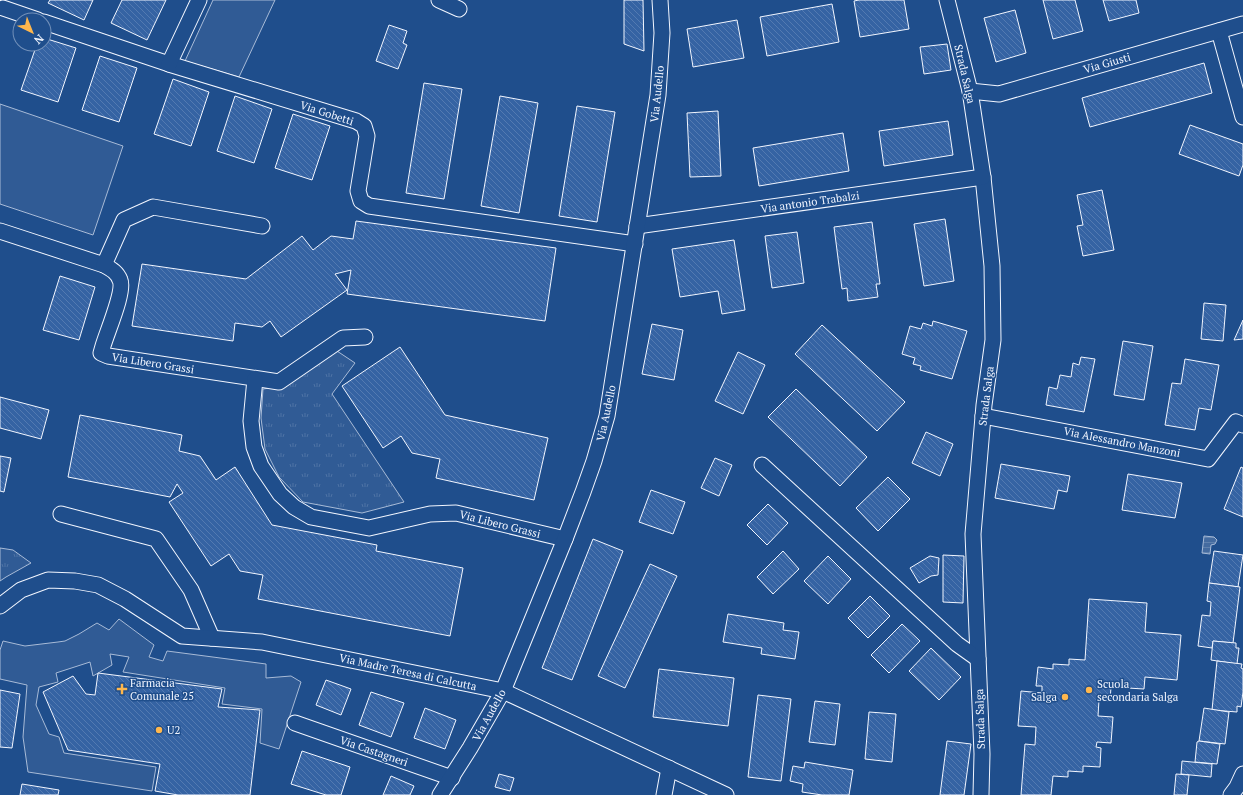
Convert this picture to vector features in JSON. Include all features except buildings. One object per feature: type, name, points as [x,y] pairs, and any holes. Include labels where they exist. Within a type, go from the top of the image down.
[{"type":"street","points":[[169,64],[199,0]]},
{"type":"street","points":[[439,0],[459,9]]},
{"type":"street","name":"Via Audello","points":[[440,795],[452,778],[503,691],[565,540],[594,461],[607,416],[658,95],[662,33],[660,0]]},
{"type":"street","name":"Strada Salga","points":[[947,0],[970,91],[983,177],[992,266],[993,340],[983,416],[973,534],[982,754],[981,795]]},
{"type":"street","points":[[3,8],[15,12]]},
{"type":"street","name":"Via Giusti","points":[[970,91],[999,94],[1243,24]]},
{"type":"street","name":"Via Gobetti","points":[[52,25],[169,64],[356,121],[364,126],[367,136],[358,191],[361,201],[369,206],[635,244]]},
{"type":"street","points":[[1219,31],[1243,117]]},
{"type":"street","name":"Via antonio Trabalzi","points":[[637,226],[983,177]]},
{"type":"street","points":[[104,266],[124,220],[153,207],[262,226]]},
{"type":"street","name":"Via Libero Grassi","points":[[0,231],[114,270],[120,280],[121,292],[101,353],[108,356],[278,382],[343,338],[365,337]]},
{"type":"street","name":"Via Libero Grassi","points":[[255,379],[251,421],[254,447],[261,466],[280,494],[294,507],[311,517],[369,528],[430,514],[456,513],[565,540]]},
{"type":"street","name":"Via Alessandro Manzoni","points":[[983,416],[1208,459],[1236,422],[1243,425]]},
{"type":"street","points":[[762,465],[957,644],[978,659]]},
{"type":"street","points":[[60,514],[156,539],[191,590],[212,638]]},
{"type":"street","name":"Via Madre Teresa di Calcutta","points":[[0,606],[21,590],[48,580],[74,581],[98,585],[126,599],[182,636],[262,642],[503,691],[726,795]]},
{"type":"street","name":"Via Castagneri","points":[[295,723],[452,778]]},
{"type":"street","points":[[664,795],[669,768]]},
{"type":"street","points":[[1232,795],[1243,774]]},
{"type":"shaded area","points":[[213,0],[275,0],[239,77],[185,61]]},
{"type":"shaded area","points":[[0,104],[123,146],[93,235],[0,204]]},
{"type":"shaded area","points":[[1204,536],[1214,537],[1217,540],[1215,544],[1211,545],[1210,554],[1202,553]]},
{"type":"shaded area","points":[[119,619],[154,645],[149,657],[163,661],[167,651],[266,664],[266,678],[291,676],[301,682],[279,749],[260,743],[262,709],[222,704],[225,688],[123,672],[129,657],[110,654],[112,665],[93,676],[90,662],[56,673],[58,682],[39,687],[36,705],[49,734],[59,737],[64,753],[156,767],[152,791],[28,772],[23,737],[27,685],[0,679],[0,650],[3,641],[25,646],[65,641],[97,623],[109,630]]},
{"type":"green space","points":[[334,349],[355,363],[332,394],[404,502],[362,513],[303,502],[279,477],[265,449],[261,418],[263,389],[277,387]]},
{"type":"green space","points":[[0,548],[13,550],[31,563],[0,581]]},
{"type":"place","name":"Farmacia Comunale 25","points":[[122,689]]},
{"type":"place","name":"Scuola secondaria Salga","points":[[1089,690]]},
{"type":"place","name":"Salga","points":[[1065,697]]},
{"type":"place","name":"U2","points":[[159,730]]}]
